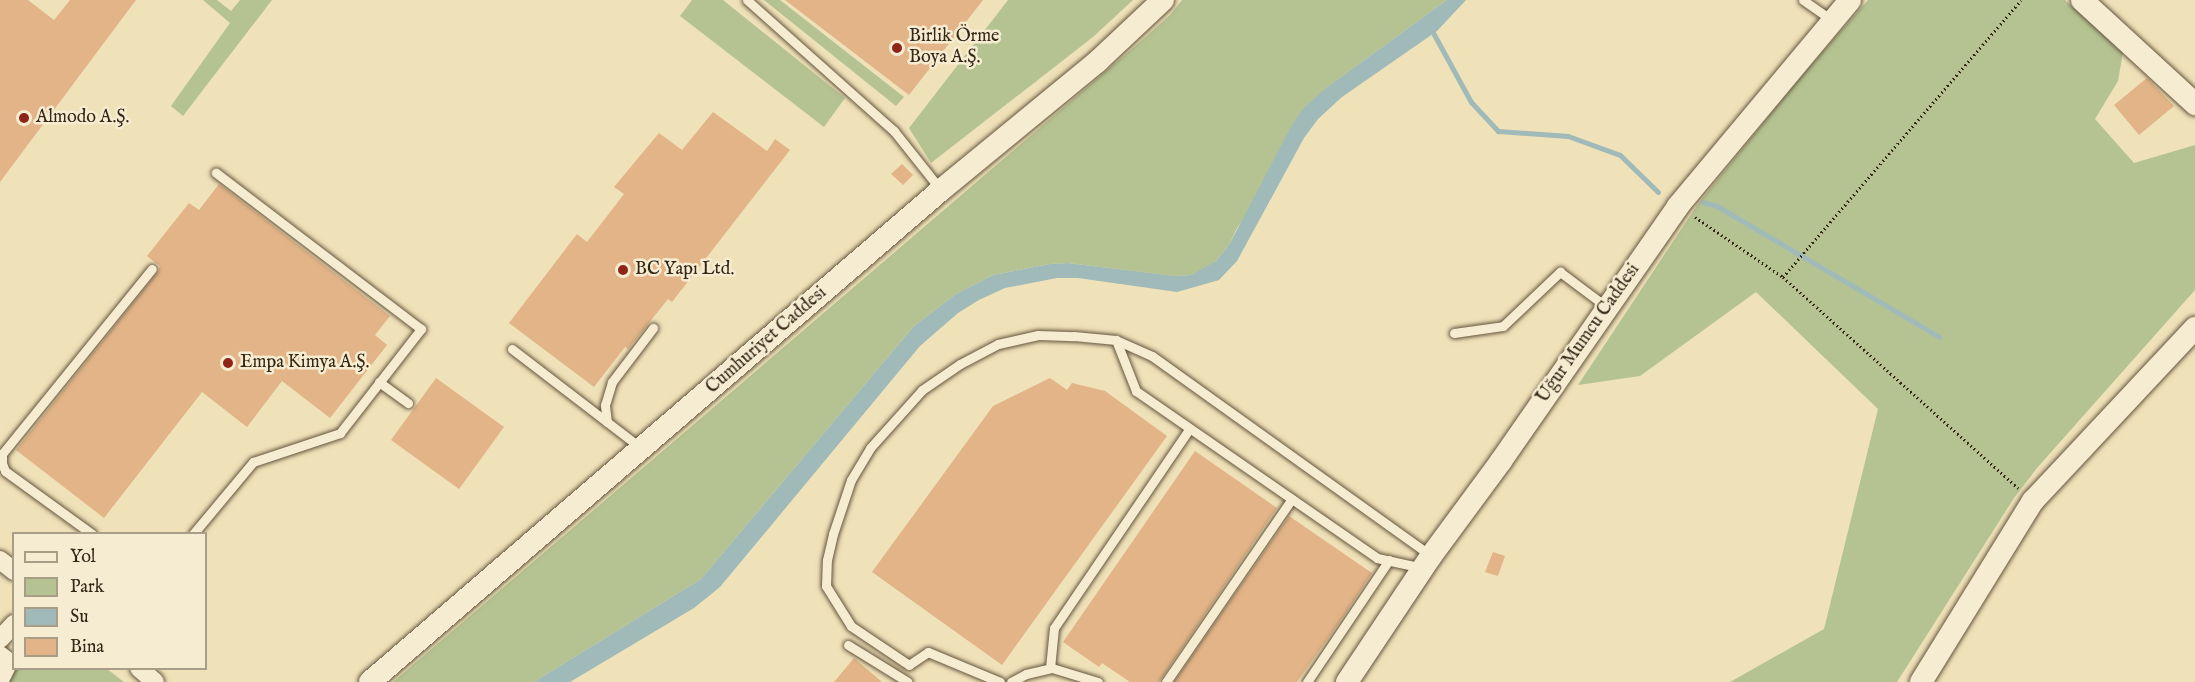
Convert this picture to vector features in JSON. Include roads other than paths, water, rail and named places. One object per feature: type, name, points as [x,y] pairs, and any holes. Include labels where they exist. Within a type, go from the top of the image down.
[{"type":"street","name":"Cumhuriyet Caddesi","points":[[370,682],[941,190],[1098,61],[1163,0]]},
{"type":"street","name":"Uğur Mumcu Caddesi","points":[[1347,682],[1427,562],[1502,461],[1678,206],[1850,0]]},
{"type":"street","points":[[2082,0],[2195,104]]},
{"type":"street","points":[[1921,682],[2033,501],[2195,328]]},
{"type":"street","points":[[0,560],[12,569]]},
{"type":"street","points":[[0,639],[12,626]]},
{"type":"street","points":[[0,656],[9,662],[0,680]]},
{"type":"street","points":[[140,670],[155,682]]},
{"type":"lane","points":[[747,0],[894,131],[941,190]]},
{"type":"lane","points":[[1803,0],[1832,20]]},
{"type":"lane","points":[[194,532],[253,462],[340,433],[421,329],[216,173]]},
{"type":"lane","points":[[89,532],[5,471],[2,454],[152,269]]},
{"type":"lane","points":[[1454,333],[1503,326],[1560,272],[1608,308]]},
{"type":"lane","points":[[607,422],[605,405],[612,382],[652,328]]},
{"type":"lane","points":[[1000,682],[928,652],[909,666],[851,626],[826,586],[827,560],[833,534],[851,480],[870,448],[922,390],[960,364],[998,345],[1038,335],[1116,340],[1152,356],[1427,562]]},
{"type":"lane","points":[[1116,340],[1136,391],[1189,429],[1377,558],[1427,562]]},
{"type":"lane","points":[[512,349],[642,449]]},
{"type":"lane","points":[[379,382],[408,403]]},
{"type":"lane","points":[[1050,668],[1054,628],[1189,429]]},
{"type":"lane","points":[[1166,682],[1292,500]]},
{"type":"lane","points":[[1307,682],[1389,560]]},
{"type":"lane","points":[[848,645],[908,682]]},
{"type":"lane","points":[[1011,682],[1026,674],[1050,668],[1098,682]]},
{"type":"water","points":[[1447,0],[1466,0],[1437,31],[1342,97],[1318,119],[1304,138],[1237,261],[1219,280],[1177,292],[1078,278],[1057,278],[1005,288],[979,300],[958,313],[920,346],[720,587],[694,608],[570,682],[534,682],[701,579],[914,326],[956,294],[993,275],[1050,264],[1068,263],[1175,276],[1191,275],[1216,261],[1229,245],[1293,123],[1303,109],[1327,87]]},
{"type":"waterway","points":[[1431,29],[1471,102],[1498,131],[1568,136],[1620,155],[1658,192]]},
{"type":"waterway","points":[[1703,202],[1717,206],[1939,337]]},
{"type":"place","name":"Birlik Örme Boya A.Ş.","points":[[897,48]]},
{"type":"place","name":"Almodo A.Ş.","points":[[24,118]]},
{"type":"place","name":"BC Yapı Ltd.","points":[[623,270]]},
{"type":"place","name":"Empa Kimya A.Ş.","points":[[228,363]]}]
